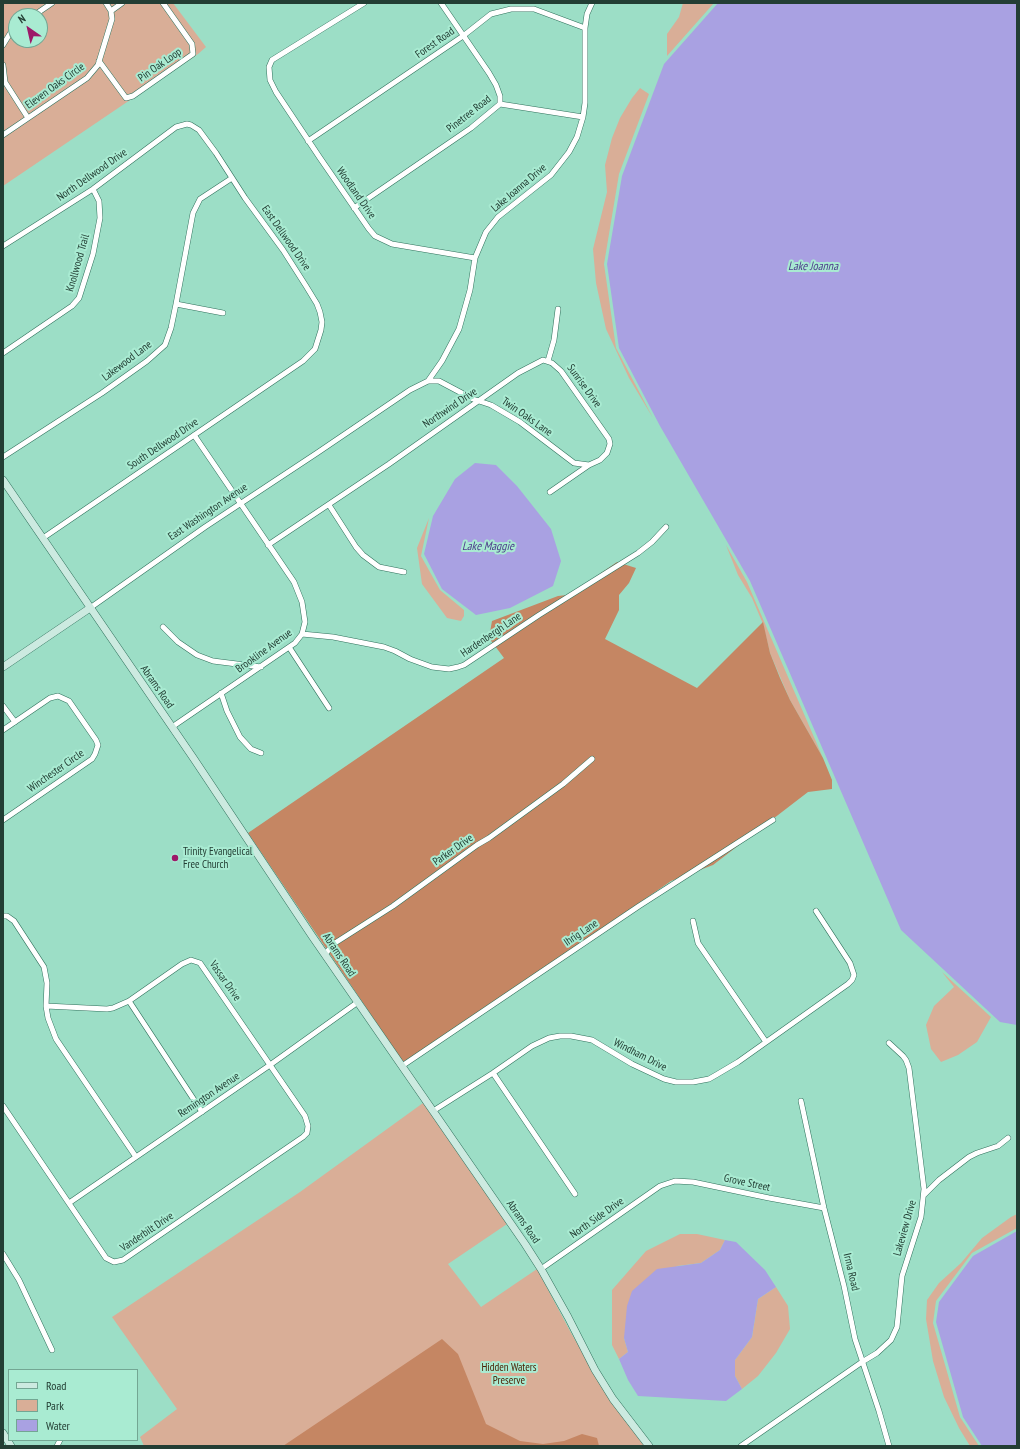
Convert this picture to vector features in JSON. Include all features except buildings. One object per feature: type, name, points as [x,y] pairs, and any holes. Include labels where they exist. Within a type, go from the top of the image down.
[{"type":"street","points":[[106,3],[111,10],[122,3]]},
{"type":"street","name":"Pin Oak Loop","points":[[99,61],[126,98],[133,96],[193,54],[192,44],[163,3]]},
{"type":"street","name":"Woodland Drive","points":[[364,3],[278,56],[270,63],[268,72],[276,92],[369,229],[382,240],[407,247],[475,258]]},
{"type":"street","name":"Pinetree Road","points":[[354,208],[471,128],[500,104],[500,96],[492,79],[440,3]]},
{"type":"street","name":"Lake Joanna Drive","points":[[428,380],[442,361],[459,329],[470,290],[475,258],[486,232],[493,222],[551,175],[561,164],[577,137],[583,118],[586,66],[585,28],[587,14],[592,3]]},
{"type":"street","name":"Forest Road","points":[[308,141],[463,36],[491,14],[511,9],[534,10],[585,28]]},
{"type":"street","name":"Eleven Oaks Circle","points":[[3,135],[87,78],[98,65],[112,19],[111,10]]},
{"type":"street","name":"Eleven Oaks Circle","points":[[3,65],[5,82],[28,118]]},
{"type":"street","points":[[500,104],[583,118]]},
{"type":"street","name":"North Dellwood Drive","points":[[3,246],[94,189],[176,127],[187,124],[193,126]]},
{"type":"street","name":"East Dellwood Drive","points":[[193,126],[206,139],[306,286],[320,312],[321,330],[314,349],[310,355],[295,367]]},
{"type":"street","name":"Lakewood Lane","points":[[3,457],[102,393],[147,361],[165,345],[176,304],[192,213],[200,199],[232,178]]},
{"type":"street","name":"Knollwood Trail","points":[[3,353],[72,306],[79,298],[93,254],[100,218],[101,208],[94,189]]},
{"type":"street","points":[[176,304],[223,313]]},
{"type":"street","points":[[548,361],[554,340],[558,309]]},
{"type":"street","name":"Northwind Drive","points":[[268,545],[367,479],[522,370],[541,361],[548,361]]},
{"type":"street","name":"Sunrise Drive","points":[[548,361],[556,365],[562,371],[609,439],[610,448],[607,453],[600,460],[590,465]]},
{"type":"street","name":"South Dellwood Drive","points":[[43,538],[295,367]]},
{"type":"street","name":"Twin Oaks Lane","points":[[428,380],[439,381],[479,401],[504,411],[574,463],[590,465]]},
{"type":"street","name":"East Washington Avenue","points":[[3,667],[90,608],[160,557],[410,390],[428,380]]},
{"type":"street","name":"Brookline Avenue","points":[[172,727],[289,647],[299,639],[302,634],[304,622],[304,613],[300,594],[286,570],[194,435]]},
{"type":"street","points":[[550,492],[590,465]]},
{"type":"street","name":"Abrams Road","points":[[3,480],[325,954],[525,1244],[541,1269],[595,1370],[613,1399],[649,1446]]},
{"type":"street","points":[[329,505],[356,547],[363,555],[388,570],[404,572]]},
{"type":"street","name":"Hardenbergh Lane","points":[[302,634],[333,637],[384,647],[432,667],[449,669],[458,667],[464,665],[539,615],[638,553],[652,542],[666,526]]},
{"type":"street","points":[[163,628],[178,642],[197,655],[213,661],[260,666]]},
{"type":"street","points":[[289,647],[329,708]]},
{"type":"street","points":[[221,693],[226,711],[240,737],[251,749],[261,753]]},
{"type":"street","name":"Winchester Circle","points":[[3,730],[50,698],[58,696],[65,698],[74,707],[96,740],[98,746],[92,759],[3,820]]},
{"type":"street","points":[[3,706],[15,722]]},
{"type":"street","name":"Parker Drive","points":[[325,954],[335,943],[392,906],[563,784],[592,759]]},
{"type":"street","name":"Ihrig Lane","points":[[402,1066],[639,906],[773,820]]},
{"type":"street","name":"Windham Drive","points":[[433,1111],[541,1041],[560,1036],[571,1036],[592,1040],[632,1064],[664,1079],[676,1082],[693,1082],[709,1079],[766,1042],[853,979],[854,975],[850,963],[816,911]]},
{"type":"street","points":[[3,916],[6,916],[14,921],[44,967],[47,984],[46,1006],[48,1018],[56,1039],[136,1157]]},
{"type":"street","points":[[693,921],[698,943],[766,1042]]},
{"type":"street","name":"Vassar Drive","points":[[46,1006],[113,1008],[129,1000],[182,964],[195,960],[204,967],[305,1116],[308,1132]]},
{"type":"street","points":[[129,1000],[202,1112]]},
{"type":"street","name":"Remington Avenue","points":[[68,1203],[270,1065],[358,1002]]},
{"type":"street","name":"Lakeview Drive","points":[[741,1446],[885,1346],[891,1340],[897,1327],[902,1276],[921,1217],[924,1195],[908,1068],[906,1060],[903,1056],[889,1043]]},
{"type":"street","points":[[493,1073],[575,1194]]},
{"type":"street","name":"Irma Road","points":[[801,1101],[824,1208],[844,1286],[855,1339],[889,1446]]},
{"type":"street","name":"Vanderbilt Drive","points":[[3,1106],[106,1258],[114,1262],[123,1260],[303,1138],[308,1132]]},
{"type":"street","points":[[924,1195],[939,1180],[969,1157],[998,1146],[1008,1138]]},
{"type":"street","name":"Grove Street","points":[[666,1184],[682,1181],[694,1182],[824,1208]]},
{"type":"street","name":"North Side Drive","points":[[541,1269],[641,1199],[666,1184]]},
{"type":"street","points":[[3,1254],[19,1280],[52,1350]]},
{"type":"street","points":[[3,1433],[11,1446]]},
{"type":"green space","points":[[3,3],[173,3],[206,47],[198,54],[3,186]]},
{"type":"green space","points":[[683,3],[714,3],[667,56],[667,34],[679,17]]},
{"type":"green space","points":[[640,88],[649,94],[619,174],[604,264],[616,348],[653,418],[629,378],[606,329],[596,283],[593,249],[607,192],[605,165],[612,138],[620,118]]},
{"type":"green space","points":[[429,518],[421,556],[440,590],[464,610],[464,616],[461,621],[447,618],[422,584],[417,548]]},
{"type":"green space","points":[[726,545],[747,582],[823,758],[790,700],[770,653],[763,624],[752,598],[738,575]]},
{"type":"green space","points":[[942,972],[991,1017],[977,1042],[958,1055],[941,1062],[931,1049],[926,1025],[934,1006],[954,987]]},
{"type":"green space","name":"Hidden Waters Preserve","points":[[423,1103],[507,1224],[448,1264],[481,1307],[537,1269],[570,1331],[610,1400],[645,1446],[144,1446],[140,1437],[177,1409],[112,1317],[300,1192]]},
{"type":"green space","points":[[1017,1214],[1017,1228],[972,1253],[936,1301],[933,1323],[960,1417],[979,1446],[970,1446],[959,1428],[944,1397],[933,1361],[926,1319],[927,1300],[939,1283],[961,1263],[982,1238]]},
{"type":"green space","points":[[680,1234],[697,1234],[725,1240],[720,1250],[701,1263],[677,1266],[624,1338],[628,1352],[619,1359],[612,1345],[612,1290],[646,1251]]},
{"type":"green space","points":[[776,1287],[788,1306],[790,1329],[776,1353],[758,1376],[742,1389],[735,1376],[735,1360],[752,1337],[758,1299]]},
{"type":"shaded area","points":[[617,562],[636,568],[629,583],[619,595],[619,610],[605,639],[697,688],[763,622],[770,653],[780,678],[790,700],[823,758],[832,780],[832,789],[808,792],[713,865],[671,881],[405,1065],[248,833],[504,658],[489,638],[492,621],[558,596],[576,594]]},
{"type":"shaded area","points":[[442,1339],[458,1354],[486,1424],[520,1441],[543,1444],[564,1441],[582,1434],[597,1438],[599,1446],[283,1446]]},
{"type":"water","name":"Lake Joanna","points":[[718,3],[1017,3],[1017,1025],[1000,1022],[901,930],[750,581],[660,426],[619,348],[607,264],[622,176],[664,64]]},
{"type":"water","name":"Lake Maggie","points":[[475,463],[496,465],[517,486],[551,529],[561,561],[553,586],[510,608],[476,615],[442,589],[424,554],[433,516],[455,479]]},
{"type":"water","points":[[1017,1231],[1017,1446],[982,1446],[963,1417],[936,1322],[939,1302],[973,1256]]},
{"type":"water","points":[[725,1240],[736,1242],[765,1270],[776,1287],[758,1299],[752,1337],[735,1360],[735,1376],[742,1389],[726,1401],[638,1396],[628,1380],[619,1359],[628,1352],[624,1338],[627,1306],[632,1291],[657,1269],[701,1263],[720,1250]]},
{"type":"place","name":"Trinity Evangelical Free Church","points":[[175,858]]}]
